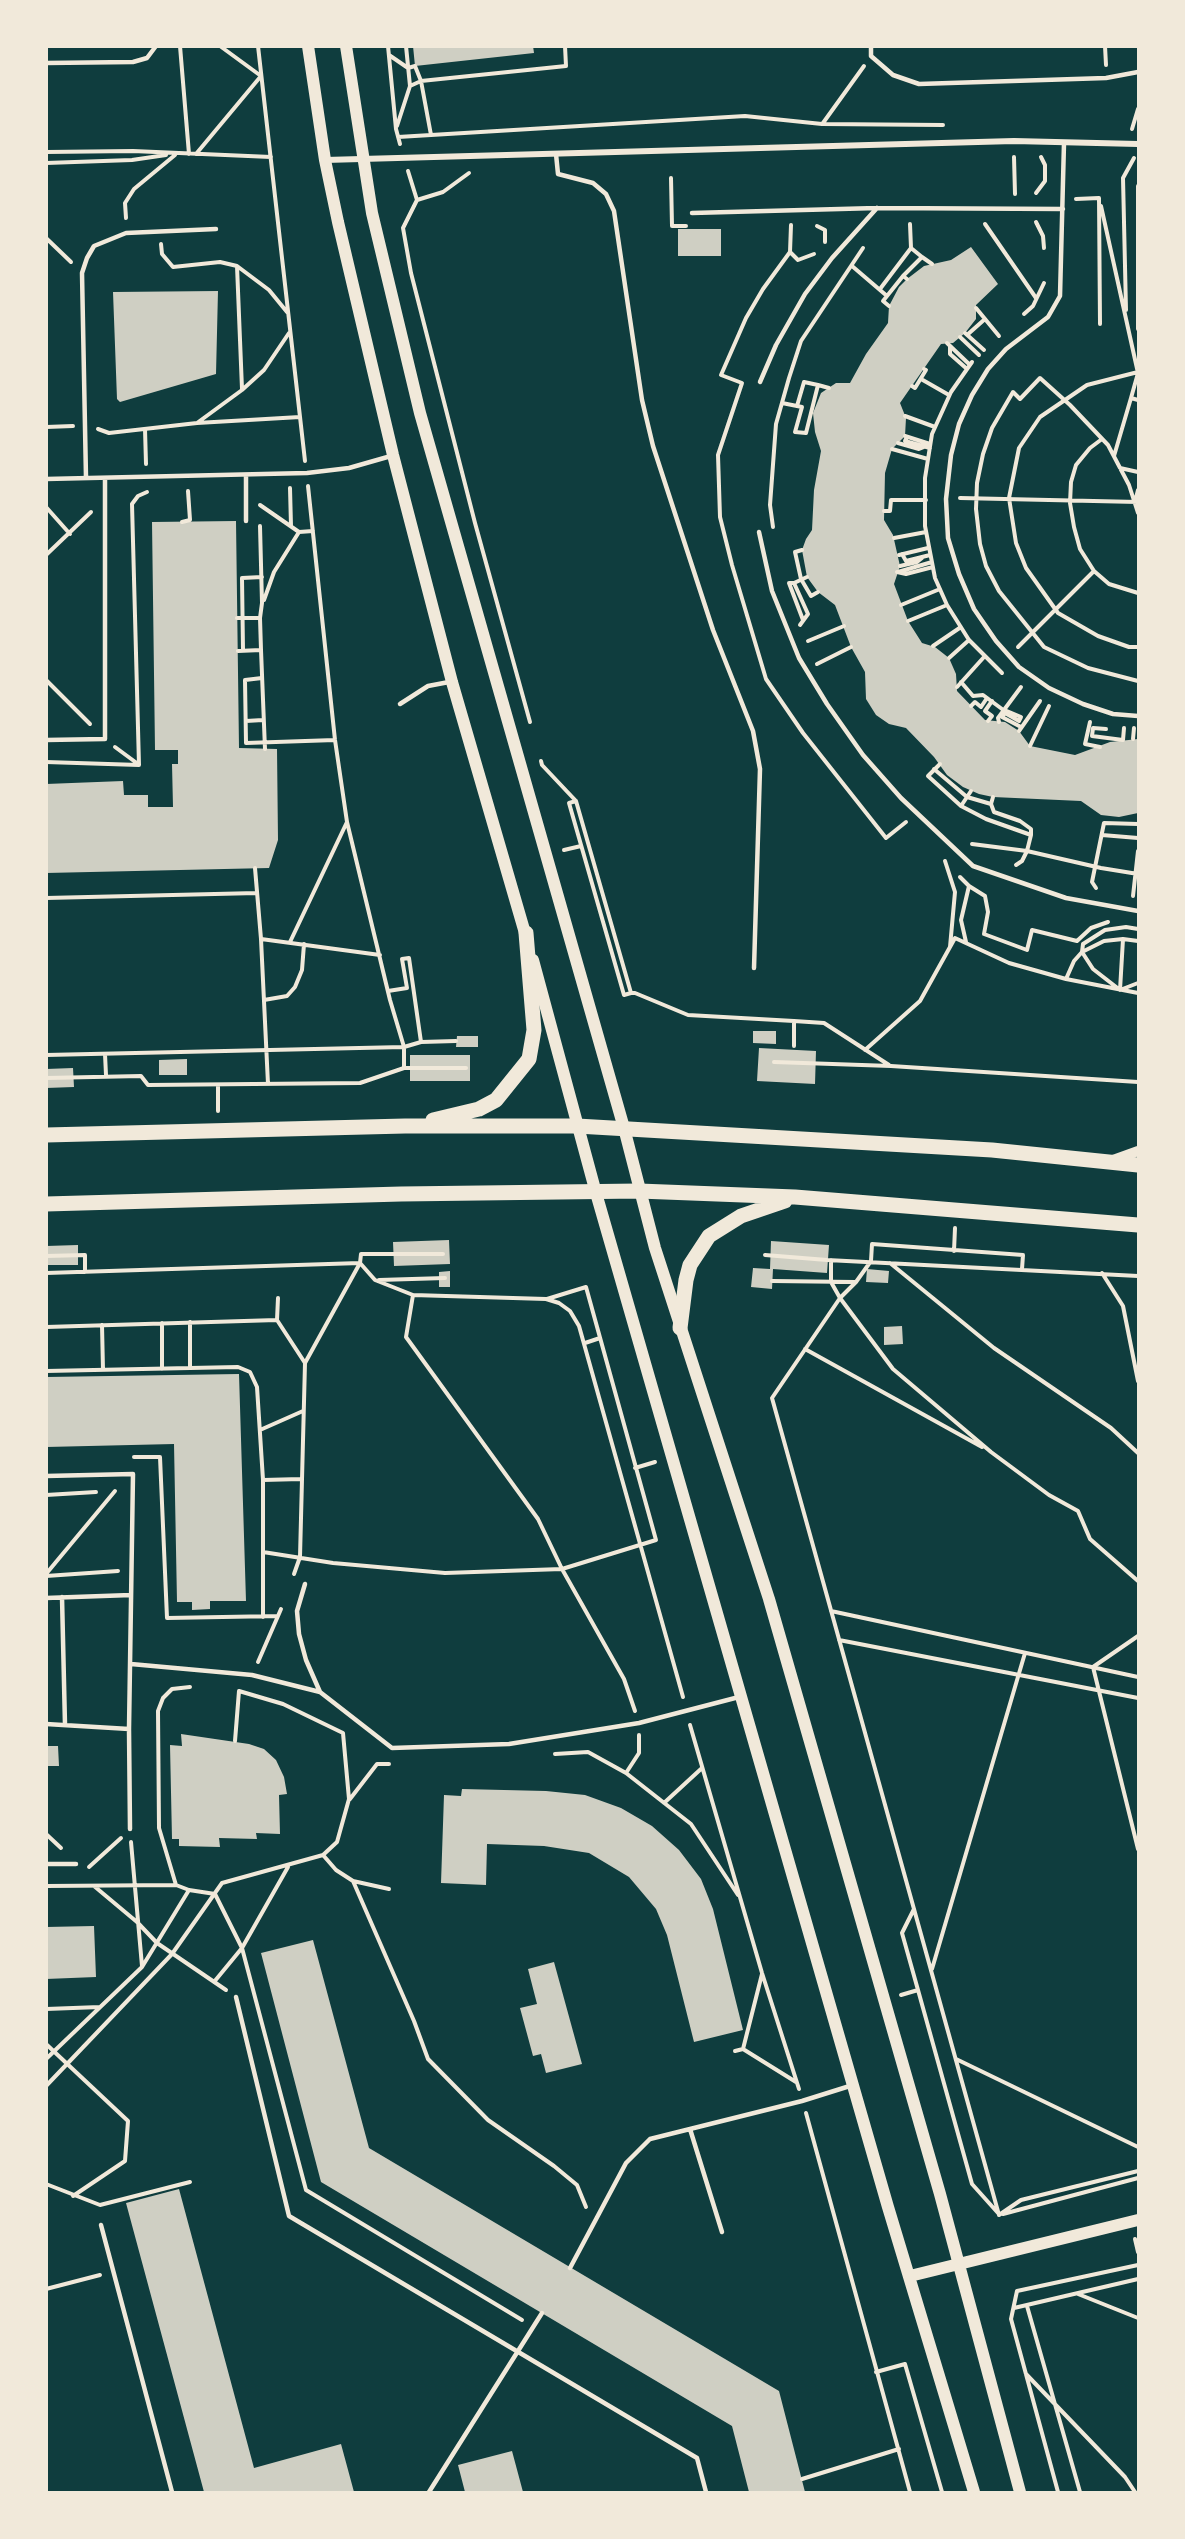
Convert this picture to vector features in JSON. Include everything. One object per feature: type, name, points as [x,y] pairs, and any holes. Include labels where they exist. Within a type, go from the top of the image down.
[{"type":"main road","points":[[308,46],[325,160],[393,455],[452,682],[525,933],[596,1193],[853,2085],[974,2493]]},
{"type":"main road","points":[[346,46],[361,157],[372,213],[420,413],[624,1128],[639,1191],[680,1328],[769,1599],[940,2194],[1020,2493]]},
{"type":"main road","points":[[405,1126],[479,1109],[496,1100],[529,1059],[534,1030],[525,933]]},
{"type":"main road","points":[[46,1135],[405,1126],[577,1126],[992,1150],[1138,1165]]},
{"type":"main road","points":[[46,1204],[400,1194],[639,1191],[795,1197],[1138,1225]]},
{"type":"main road","points":[[680,1328],[690,1265],[709,1236],[741,1216],[795,1197]]},
{"type":"main road","points":[[910,2276],[1138,2220]]},
{"type":"street","points":[[325,160],[361,157],[404,158],[769,146],[1014,141],[1138,144]]},
{"type":"street","points":[[1110,1162],[1138,1151]]},
{"type":"lane","points":[[46,63],[133,62],[147,58],[156,46]]},
{"type":"lane","points":[[871,46],[871,56],[893,75],[919,84],[1106,78],[1138,72]]},
{"type":"lane","points":[[1064,143],[1060,296],[1048,318],[1000,355],[988,369],[972,395],[959,424],[951,456],[946,499],[948,538],[958,574],[974,609],[1019,667],[1057,692],[1113,714],[1138,716]]},
{"type":"lane","points":[[556,154],[558,174],[593,183],[606,194],[614,211],[636,365],[653,446],[713,630],[753,731],[760,769],[754,968]]},
{"type":"lane","points":[[692,213],[877,208],[1064,209]]},
{"type":"lane","points":[[760,382],[776,345],[805,294],[831,258],[877,208]]},
{"type":"lane","points":[[86,478],[82,273],[87,258],[94,246],[126,233],[216,229]]},
{"type":"lane","points":[[46,479],[307,473],[349,468],[393,455]]},
{"type":"lane","points":[[246,475],[246,521]]},
{"type":"lane","points":[[46,740],[105,740],[105,478]]},
{"type":"lane","points":[[759,532],[772,591],[799,658],[827,704],[863,755],[901,798],[973,866],[1066,898],[1138,911]]},
{"type":"lane","points":[[400,704],[428,687],[452,682]]},
{"type":"lane","points":[[46,1476],[133,1474],[129,1729],[130,1829]]},
{"type":"lane","points":[[305,1584],[297,1611],[299,1634],[306,1660],[320,1692]]},
{"type":"lane","points":[[46,1598],[131,1594]]},
{"type":"lane","points":[[62,1597],[65,1725]]},
{"type":"lane","points":[[131,1664],[252,1675],[320,1692],[392,1748],[509,1744],[639,1723],[741,1696]]},
{"type":"lane","points":[[46,1724],[129,1729]]},
{"type":"lane","points":[[46,1864],[76,1864]]},
{"type":"lane","points":[[236,1997],[289,2216],[697,2458],[706,2493]]},
{"type":"lane","points":[[570,2268],[626,2163],[650,2139],[802,2101],[853,2085]]},
{"type":"lane","points":[[690,2128],[722,2232]]},
{"type":"lane","points":[[101,2225],[172,2493]]},
{"type":"lane","points":[[429,2493],[542,2313]]},
{"type":"path","points":[[180,46],[189,154]]},
{"type":"path","points":[[220,46],[261,76]]},
{"type":"path","points":[[258,46],[335,740],[347,822],[404,1047],[404,1068]]},
{"type":"path","points":[[388,46],[396,129],[417,200],[403,228],[411,273],[475,523],[533,731]]},
{"type":"path","points":[[396,129],[410,86],[406,46]]},
{"type":"path","points":[[410,86],[421,81],[566,66],[565,46]]},
{"type":"path","points":[[389,55],[408,68]]},
{"type":"path","points":[[822,124],[871,56]]},
{"type":"path","points":[[408,68],[415,66],[421,81],[431,135]]},
{"type":"path","points":[[195,154],[261,76]]},
{"type":"path","points":[[1138,109],[1131,129],[1138,129]]},
{"type":"path","points":[[398,137],[745,116],[822,124],[953,125]]},
{"type":"path","points":[[46,152],[133,151],[271,157]]},
{"type":"path","points":[[1014,151],[1015,195],[1022,195]]},
{"type":"path","points":[[1125,154],[1138,153]]},
{"type":"path","points":[[1126,319],[1123,178],[1138,153]]},
{"type":"path","points":[[46,163],[132,160],[176,154]]},
{"type":"path","points":[[126,233],[125,203],[135,189],[176,154]]},
{"type":"path","points":[[1029,195],[1040,190],[1045,181],[1045,165],[1040,155]]},
{"type":"path","points":[[1138,186],[1138,329]]},
{"type":"path","points":[[1099,198],[1138,373],[1114,458]]},
{"type":"path","points":[[1073,199],[1099,198]]},
{"type":"path","points":[[1099,198],[1100,324]]},
{"type":"path","points":[[898,224],[921,224]]},
{"type":"path","points":[[880,290],[911,248],[910,224]]},
{"type":"path","points":[[974,224],[995,224]]},
{"type":"path","points":[[985,224],[1037,298]]},
{"type":"path","points":[[1026,224],[1036,224],[1043,236],[1045,258]]},
{"type":"path","points":[[160,231],[162,254],[173,267],[220,262],[237,266],[269,290],[287,312]]},
{"type":"path","points":[[46,238],[82,273]]},
{"type":"path","points":[[774,536],[770,505],[776,424],[801,341],[864,247]]},
{"type":"path","points":[[911,248],[932,264]]},
{"type":"path","points":[[889,306],[883,301],[922,257]]},
{"type":"path","points":[[237,266],[242,390]]},
{"type":"path","points":[[852,266],[887,296]]},
{"type":"path","points":[[903,276],[908,279]]},
{"type":"path","points":[[1018,319],[1033,306],[1044,284],[1044,276]]},
{"type":"path","points":[[976,308],[1001,334],[979,354],[969,367],[950,395],[935,427],[928,446],[926,532],[930,555],[947,605],[969,640],[1004,675]]},
{"type":"path","points":[[984,350],[966,334],[985,319]]},
{"type":"path","points":[[197,423],[242,390],[264,370],[290,332]]},
{"type":"path","points":[[960,337],[979,354]]},
{"type":"path","points":[[949,344],[950,354],[969,367]]},
{"type":"path","points":[[912,386],[915,388],[926,370],[924,369]]},
{"type":"path","points":[[1138,373],[1087,385],[1040,417],[1026,436],[1014,464],[1009,498],[1016,543],[1026,568],[1042,594],[1058,613],[1098,636],[1129,647],[1138,647]]},
{"type":"path","points":[[1137,503],[1120,468],[1102,439],[1040,378],[1020,399],[1013,392],[992,428],[983,454],[977,498],[980,544],[986,566],[999,591],[1044,647],[1063,658],[1106,674],[1138,681]]},
{"type":"path","points":[[921,379],[950,395]]},
{"type":"path","points":[[797,406],[804,382],[829,388]]},
{"type":"path","points":[[782,403],[802,407],[795,432],[806,433],[818,385]]},
{"type":"path","points":[[1131,398],[1138,400]]},
{"type":"path","points":[[905,416],[935,427]]},
{"type":"path","points":[[46,427],[85,425],[109,433],[197,423],[300,417]]},
{"type":"path","points":[[807,430],[815,432]]},
{"type":"path","points":[[906,436],[928,446]]},
{"type":"path","points":[[1102,439],[1090,448],[1076,465],[1071,482],[1070,500],[1074,527],[1080,549],[1094,570],[1109,584],[1138,593]]},
{"type":"path","points":[[898,443],[919,449],[928,446]]},
{"type":"path","points":[[892,449],[928,459]]},
{"type":"path","points":[[1120,468],[1138,472]]},
{"type":"path","points":[[290,488],[291,527]]},
{"type":"path","points":[[282,489],[308,489]]},
{"type":"path","points":[[1138,490],[1138,513]]},
{"type":"path","points":[[182,522],[190,520],[188,491]]},
{"type":"path","points":[[178,492],[198,491]]},
{"type":"path","points":[[46,762],[139,765],[132,504],[138,496],[147,492],[158,492]]},
{"type":"path","points":[[262,498],[259,504],[264,750]]},
{"type":"path","points":[[884,511],[890,511],[891,500],[1009,498],[1137,503]]},
{"type":"path","points":[[246,502],[259,504],[299,532],[313,531]]},
{"type":"path","points":[[46,555],[90,512],[90,505]]},
{"type":"path","points":[[46,507],[70,534]]},
{"type":"path","points":[[90,512],[132,510]]},
{"type":"path","points":[[262,603],[274,572],[299,532]]},
{"type":"path","points":[[894,538],[926,532]]},
{"type":"path","points":[[928,548],[900,555],[906,561],[930,555]]},
{"type":"path","points":[[802,550],[795,552],[801,579],[811,596],[818,592]]},
{"type":"path","points":[[900,566],[917,562],[922,557]]},
{"type":"path","points":[[933,565],[906,574],[897,572],[933,565]]},
{"type":"path","points":[[996,669],[1094,570]]},
{"type":"path","points":[[261,650],[240,650],[240,618],[242,578],[262,577]]},
{"type":"path","points":[[803,620],[789,583],[807,577]]},
{"type":"path","points":[[794,582],[808,614]]},
{"type":"path","points":[[901,605],[940,589]]},
{"type":"path","points":[[908,621],[947,605]]},
{"type":"path","points":[[240,618],[260,618]]},
{"type":"path","points":[[795,623],[798,631]]},
{"type":"path","points":[[805,643],[844,626]]},
{"type":"path","points":[[933,646],[961,627]]},
{"type":"path","points":[[801,637],[808,650]]},
{"type":"path","points":[[949,658],[969,640]]},
{"type":"path","points":[[815,664],[851,647]]},
{"type":"path","points":[[812,657],[820,673]]},
{"type":"path","points":[[957,687],[984,657]]},
{"type":"path","points":[[262,678],[245,680],[246,743],[335,740]]},
{"type":"path","points":[[1012,681],[1057,710]]},
{"type":"path","points":[[961,682],[973,696],[983,695],[1005,710],[1021,717],[1019,721],[1005,713],[1002,717],[1020,729],[1040,701]]},
{"type":"path","points":[[999,722],[998,718],[1021,687]]},
{"type":"path","points":[[971,706],[975,702],[981,707],[987,698]]},
{"type":"path","points":[[988,721],[992,716],[985,711],[992,701]]},
{"type":"path","points":[[1030,746],[1049,706]]},
{"type":"path","points":[[1082,719],[1112,728],[1094,728],[1092,736],[1123,740],[1122,729],[1136,728],[1133,740]]},
{"type":"path","points":[[246,721],[263,720]]},
{"type":"path","points":[[1090,721],[1085,744],[1100,747]]},
{"type":"path","points":[[539,754],[542,765],[576,801],[631,993]]},
{"type":"path","points":[[940,764],[928,776],[962,806],[986,819],[1031,835]]},
{"type":"path","points":[[934,769],[967,798],[991,804]]},
{"type":"path","points":[[962,806],[971,791]]},
{"type":"path","points":[[993,797],[991,804],[994,812],[1020,821],[1031,829],[1027,851],[1022,861],[1006,867]]},
{"type":"path","points":[[576,801],[568,803],[624,995],[635,993],[688,1015],[824,1023],[891,1066]]},
{"type":"path","points":[[1130,816],[1132,824]]},
{"type":"path","points":[[1119,817],[1119,823]]},
{"type":"path","points":[[290,942],[347,822]]},
{"type":"path","points":[[1095,867],[1104,824],[1138,824]]},
{"type":"path","points":[[1102,835],[1138,837]]},
{"type":"path","points":[[971,849],[963,843],[1027,851],[1137,874]]},
{"type":"path","points":[[1132,896],[1137,874],[1138,851]]},
{"type":"path","points":[[944,861],[969,886],[985,896],[988,912],[984,934],[1027,950],[1032,930],[1077,941],[1091,928],[1113,921]]},
{"type":"path","points":[[255,868],[268,1084]]},
{"type":"path","points":[[966,943],[961,920],[969,886]]},
{"type":"path","points":[[46,898],[257,893]]},
{"type":"path","points":[[1120,990],[1093,969],[1082,952],[1083,944],[1105,930],[1131,927]]},
{"type":"path","points":[[865,1050],[920,1001],[956,938],[1009,963],[1066,979],[1138,993]]},
{"type":"path","points":[[261,939],[380,955]]},
{"type":"path","points":[[1066,979],[1074,960],[1082,952],[1104,941],[1123,939],[1138,941]]},
{"type":"path","points":[[1120,990],[1123,939]]},
{"type":"path","points":[[264,1000],[287,996],[296,987],[302,970],[304,944]]},
{"type":"path","points":[[388,991],[407,988],[402,959],[409,958],[421,1042]]},
{"type":"path","points":[[1120,990],[1138,983]]},
{"type":"path","points":[[794,1021],[794,1046]]},
{"type":"path","points":[[46,1054],[404,1047],[421,1042],[456,1041]]},
{"type":"path","points":[[105,1054],[106,1076]]},
{"type":"path","points":[[774,1062],[891,1066],[1138,1082]]},
{"type":"path","points":[[46,1078],[141,1076],[148,1085],[360,1083],[404,1068],[466,1068]]},
{"type":"path","points":[[218,1084],[218,1131]]},
{"type":"path","points":[[999,2215],[772,1398],[840,1298],[856,1282],[871,1261],[872,1244],[1023,1255],[1022,1269]]},
{"type":"path","points":[[293,1577],[300,1557],[305,1363],[360,1263],[361,1254],[443,1254]]},
{"type":"path","points":[[46,1256],[85,1255],[85,1272]]},
{"type":"path","points":[[765,1255],[1138,1275]]},
{"type":"path","points":[[831,1260],[831,1282],[840,1298],[893,1369],[991,1452],[1049,1495],[1078,1511],[1090,1539],[1138,1581]]},
{"type":"path","points":[[889,1262],[994,1348],[1111,1428],[1138,1453]]},
{"type":"path","points":[[46,1273],[360,1263]]},
{"type":"path","points":[[360,1263],[375,1280],[413,1295],[546,1299],[559,1303],[570,1311],[579,1326],[702,1768],[762,1973],[797,2082],[910,2493]]},
{"type":"path","points":[[1101,1273],[1123,1306],[1138,1382]]},
{"type":"path","points":[[375,1280],[445,1278]]},
{"type":"path","points":[[772,1281],[856,1282]]},
{"type":"path","points":[[263,1552],[333,1563],[444,1573],[562,1569],[656,1540],[586,1287],[546,1299]]},
{"type":"path","points":[[413,1295],[406,1337],[538,1519],[562,1569],[624,1679],[639,1723],[639,1753],[626,1773]]},
{"type":"path","points":[[278,1298],[277,1320],[305,1363]]},
{"type":"path","points":[[46,1327],[277,1320]]},
{"type":"path","points":[[190,1322],[190,1368]]},
{"type":"path","points":[[162,1323],[162,1369]]},
{"type":"path","points":[[102,1325],[103,1370]]},
{"type":"path","points":[[585,1342],[600,1338]]},
{"type":"path","points":[[805,1349],[902,1405],[991,1452]]},
{"type":"path","points":[[46,1371],[238,1367],[250,1372],[257,1387],[263,1480],[264,1617]]},
{"type":"path","points":[[260,1430],[303,1412]]},
{"type":"path","points":[[160,1456],[167,1618],[278,1616]]},
{"type":"path","points":[[263,1480],[302,1479]]},
{"type":"path","points":[[46,1495],[115,1491],[46,1575]]},
{"type":"path","points":[[46,1575],[131,1570]]},
{"type":"path","points":[[252,1675],[282,1606]]},
{"type":"path","points":[[831,1611],[1138,1677]]},
{"type":"path","points":[[1093,1667],[1138,1636]]},
{"type":"path","points":[[839,1640],[1138,1698]]},
{"type":"path","points":[[932,1971],[1025,1653]]},
{"type":"path","points":[[1093,1667],[1138,1849]]},
{"type":"path","points":[[176,1885],[159,1828],[158,1711],[163,1698],[172,1689],[197,1687]]},
{"type":"path","points":[[46,2086],[172,1954],[222,1883],[323,1855],[337,1842],[349,1799],[343,1733],[283,1704],[229,1690]]},
{"type":"path","points":[[235,1741],[239,1691]]},
{"type":"path","points":[[552,1754],[588,1752],[626,1773],[691,1824],[740,1898]]},
{"type":"path","points":[[349,1799],[377,1764],[393,1763]]},
{"type":"path","points":[[664,1803],[702,1768]]},
{"type":"path","points":[[87,1869],[130,1829]]},
{"type":"path","points":[[130,1829],[142,1967]]},
{"type":"path","points":[[323,1855],[336,1870],[353,1881],[389,1889]]},
{"type":"path","points":[[214,1982],[242,1948],[289,1866]]},
{"type":"path","points":[[82,1874],[82,1886]]},
{"type":"path","points":[[353,1881],[414,2021],[428,2059],[488,2120],[554,2166],[577,2186],[585,2202],[588,2216],[586,2239]]},
{"type":"path","points":[[46,1886],[176,1885],[189,1890],[215,1894]]},
{"type":"path","points":[[94,1886],[137,1922],[157,1943],[236,1997]]},
{"type":"path","points":[[46,2059],[142,1967],[189,1890]]},
{"type":"path","points":[[215,1894],[242,1948],[306,2190],[533,2327]]},
{"type":"path","points":[[914,1909],[902,1933],[972,2184],[999,2215]]},
{"type":"path","points":[[743,2049],[762,1973]]},
{"type":"path","points":[[46,2009],[100,2007]]},
{"type":"path","points":[[46,2044],[128,2121],[125,2161],[74,2196]]},
{"type":"path","points":[[735,2051],[743,2049],[797,2082]]},
{"type":"path","points":[[956,2059],[1138,2146]]},
{"type":"path","points":[[999,2215],[1021,2200],[1138,2171]]},
{"type":"path","points":[[999,2215],[1138,2178]]},
{"type":"path","points":[[46,2184],[100,2205],[190,2182]]},
{"type":"path","points":[[1058,2493],[1011,2319],[1017,2291],[1138,2265]]},
{"type":"path","points":[[46,2289],[113,2272]]},
{"type":"path","points":[[1013,2308],[1138,2279]]},
{"type":"path","points":[[1077,2293],[1138,2318]]},
{"type":"path","points":[[1027,2306],[1080,2493]]},
{"type":"path","points":[[876,2372],[904,2364],[942,2493]]},
{"type":"path","points":[[1025,2373],[1056,2408],[1125,2476],[1135,2493]]},
{"type":"path","points":[[802,2479],[899,2449]]},
{"type":"building","points":[[413,46],[533,46],[534,53],[415,66]]},
{"type":"building","points":[[678,229],[721,229],[721,256],[678,256]]},
{"type":"building","points":[[971,247],[998,284],[976,305],[976,319],[965,333],[953,343],[941,344],[900,403],[906,418],[905,436],[892,449],[885,473],[884,520],[893,535],[900,566],[894,584],[908,621],[922,643],[935,647],[949,658],[956,674],[957,691],[985,720],[1005,722],[1019,731],[1030,746],[1075,755],[1110,742],[1138,739],[1138,813],[1119,817],[1101,815],[1081,801],[993,797],[963,787],[947,775],[934,757],[906,728],[889,724],[876,715],[866,699],[865,672],[851,647],[835,605],[818,592],[807,577],[802,550],[812,530],[814,490],[821,451],[815,432],[813,413],[821,393],[836,383],[850,383],[866,354],[888,323],[889,306],[899,287],[907,279],[924,266],[951,260]]},
{"type":"building","points":[[218,291],[216,374],[120,402],[117,399],[113,292]]},
{"type":"building","points":[[236,521],[239,748],[277,749],[278,840],[269,868],[46,873],[46,784],[123,781],[124,795],[148,795],[148,807],[173,807],[172,764],[178,764],[178,750],[155,750],[152,522]]},
{"type":"building","points":[[753,1031],[776,1031],[776,1044],[753,1043]]},
{"type":"building","points":[[457,1036],[478,1036],[478,1047],[456,1047]]},
{"type":"building","points":[[759,1048],[816,1051],[815,1084],[757,1081]]},
{"type":"building","points":[[410,1055],[470,1055],[470,1081],[410,1081]]},
{"type":"building","points":[[187,1059],[187,1075],[159,1075],[159,1060]]},
{"type":"building","points":[[73,1068],[74,1087],[46,1088],[46,1069]]},
{"type":"building","points":[[449,1240],[450,1264],[394,1266],[393,1242]]},
{"type":"building","points":[[771,1241],[829,1245],[827,1273],[773,1269],[772,1289],[751,1287],[753,1268],[770,1269]]},
{"type":"building","points":[[78,1245],[78,1265],[46,1265],[46,1246]]},
{"type":"building","points":[[867,1269],[889,1271],[888,1283],[866,1282]]},
{"type":"building","points":[[450,1271],[450,1287],[439,1287],[439,1272]]},
{"type":"building","points":[[902,1326],[903,1344],[884,1345],[884,1327]]},
{"type":"building","points":[[239,1374],[246,1601],[210,1601],[210,1609],[192,1610],[192,1602],[177,1602],[174,1444],[46,1447],[46,1377]]},
{"type":"building","points":[[181,1734],[249,1744],[264,1749],[276,1760],[284,1777],[287,1794],[279,1795],[280,1834],[256,1833],[257,1839],[219,1838],[220,1847],[179,1846],[179,1839],[172,1839],[170,1745],[182,1746]]},
{"type":"building","points":[[46,1746],[58,1746],[59,1766],[46,1766]]},
{"type":"building","points":[[462,1789],[546,1791],[585,1795],[621,1808],[652,1826],[679,1850],[701,1879],[713,1909],[743,2030],[694,2042],[667,1935],[656,1909],[629,1877],[589,1853],[544,1846],[487,1844],[486,1885],[441,1883],[444,1795],[461,1796]]},
{"type":"building","points":[[94,1926],[96,1977],[46,1979],[46,1927]]},
{"type":"building","points":[[313,1940],[369,2148],[779,2391],[805,2492],[749,2492],[732,2426],[321,2182],[261,1953]]},
{"type":"building","points":[[554,1962],[582,2064],[546,2073],[541,2054],[533,2056],[520,2008],[537,2004],[528,1969]]},
{"type":"building","points":[[179,2189],[254,2468],[341,2444],[354,2492],[204,2492],[126,2203]]},
{"type":"building","points":[[512,2451],[523,2492],[465,2492],[458,2465]]}]
